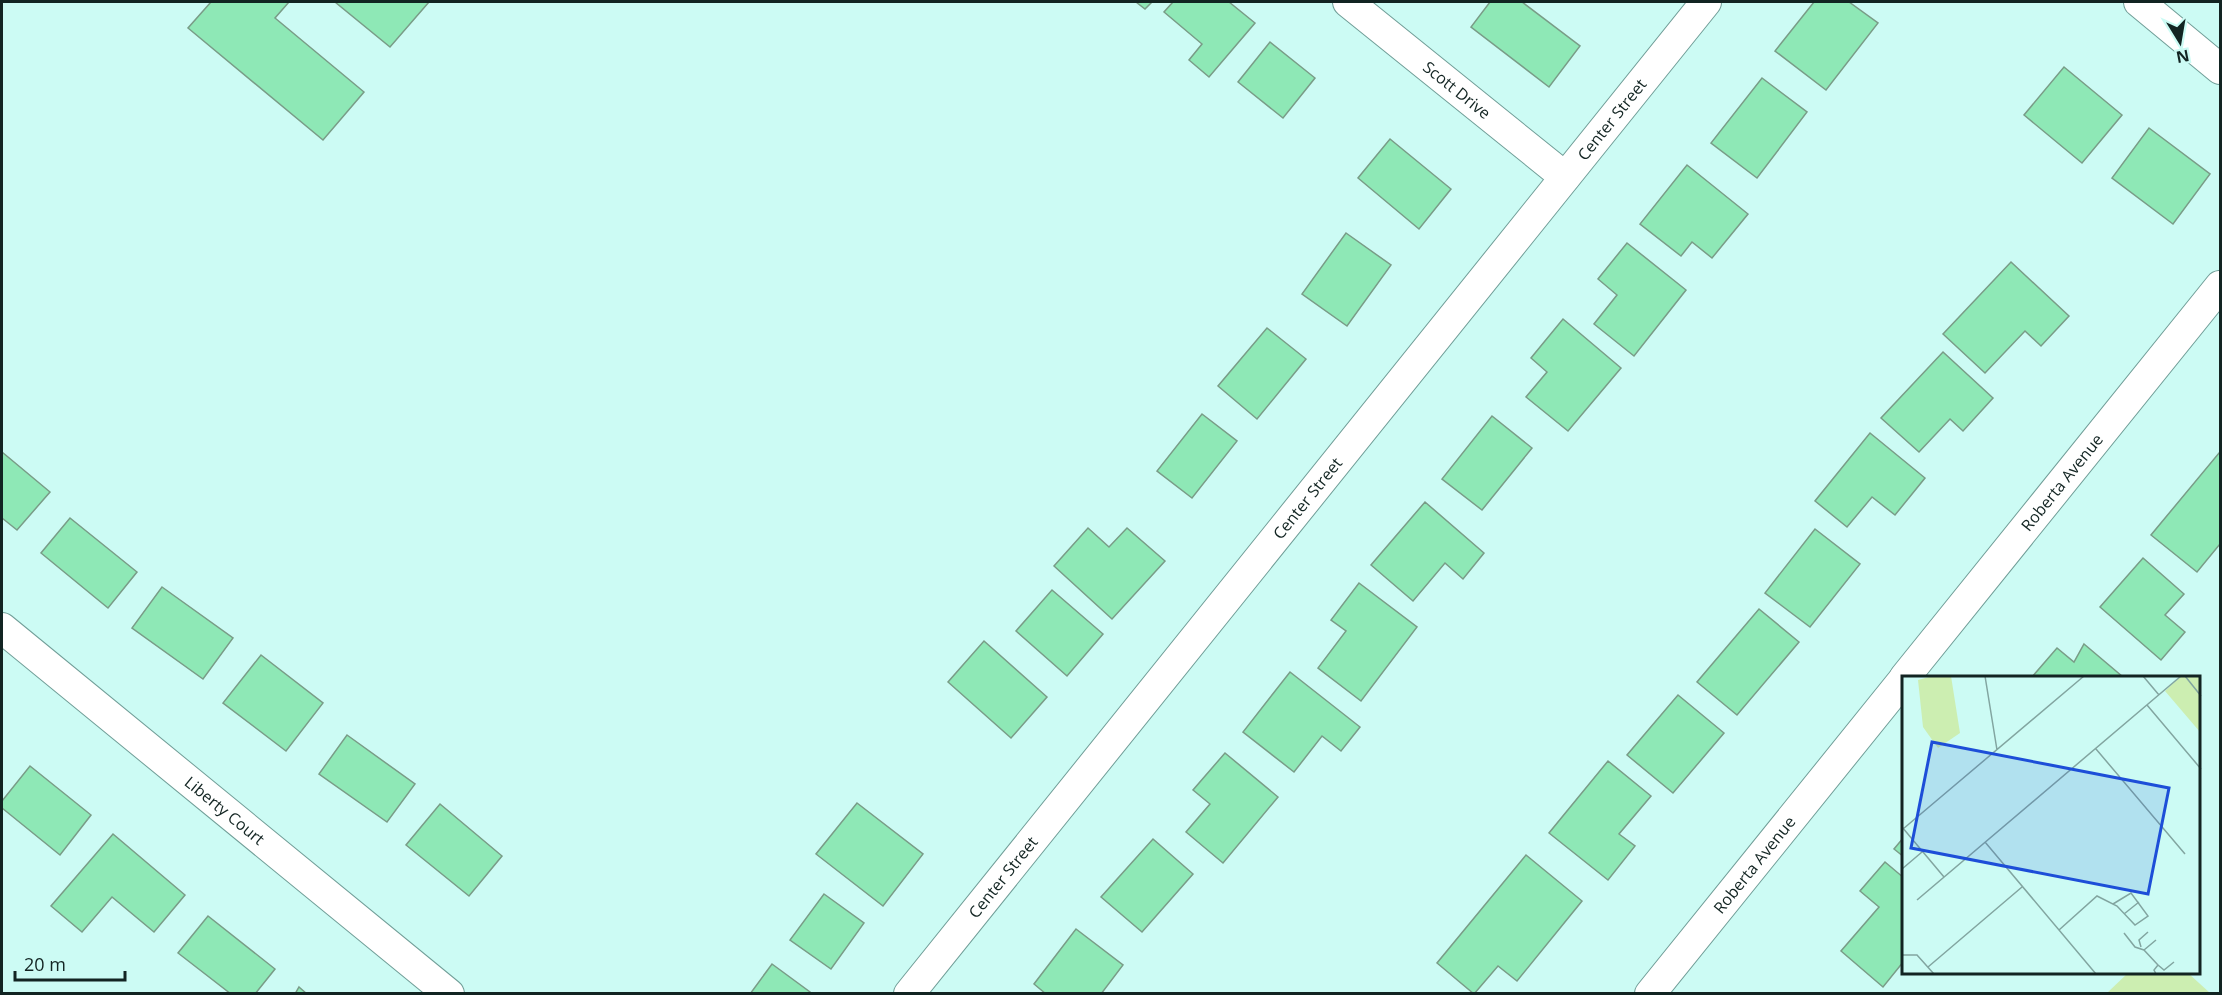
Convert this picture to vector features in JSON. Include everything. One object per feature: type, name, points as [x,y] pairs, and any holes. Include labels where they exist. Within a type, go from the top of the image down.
[{"type":"street","name":"Scott Drive","points":[[1348,2],[1564,177]]},
{"type":"street","name":"Center Street","points":[[909,993],[1706,2]]},
{"type":"street","points":[[2139,2],[2220,69]]},
{"type":"street","name":"Roberta Avenue","points":[[1907,676],[2220,286]]},
{"type":"street","name":"Liberty Court","points":[[2,628],[449,993]]},
{"type":"street","name":"Roberta Avenue","points":[[1650,993],[1902,682]]},
{"type":"green space","points":[[2127,974],[2189,974],[2210,993],[2107,993]]},
{"type":"building","points":[[211,2],[289,2],[275,18],[364,92],[323,140],[188,28]]},
{"type":"building","points":[[335,2],[429,2],[390,47]]},
{"type":"building","points":[[1136,2],[1152,2],[1145,9]]},
{"type":"building","points":[[1173,2],[1229,2],[1255,23],[1209,77],[1189,60],[1202,44],[1164,12]]},
{"type":"building","points":[[1490,2],[1522,2],[1580,46],[1549,87],[1471,27]]},
{"type":"building","points":[[1814,2],[1849,2],[1878,23],[1826,90],[1775,51]]},
{"type":"building","points":[[1270,42],[1315,78],[1283,118],[1238,82]]},
{"type":"building","points":[[2064,67],[2122,115],[2082,163],[2024,115]]},
{"type":"building","points":[[1762,78],[1807,112],[1757,178],[1711,143]]},
{"type":"building","points":[[2149,128],[2210,174],[2173,224],[2112,178]]},
{"type":"building","points":[[1390,139],[1451,189],[1419,229],[1358,178]]},
{"type":"building","points":[[1687,165],[1748,214],[1712,258],[1692,242],[1681,256],[1640,224]]},
{"type":"building","points":[[1346,233],[1391,265],[1347,326],[1302,294]]},
{"type":"building","points":[[1627,243],[1686,290],[1634,356],[1594,324],[1617,295],[1598,279]]},
{"type":"building","points":[[2011,262],[2069,316],[2041,346],[2025,331],[1985,373],[1943,334]]},
{"type":"building","points":[[1563,319],[1621,368],[1568,431],[1526,397],[1547,372],[1531,358]]},
{"type":"building","points":[[1267,328],[1306,359],[1257,419],[1218,386]]},
{"type":"building","points":[[1943,352],[1993,398],[1963,431],[1950,419],[1919,452],[1881,418]]},
{"type":"building","points":[[1202,414],[1237,441],[1192,498],[1157,471]]},
{"type":"building","points":[[1492,416],[1532,448],[1482,510],[1442,479]]},
{"type":"building","points":[[1870,433],[1925,478],[1895,515],[1872,497],[1847,527],[1815,501]]},
{"type":"building","points":[[2,452],[50,492],[17,530],[2,518]]},
{"type":"building","points":[[2219,453],[2220,544],[2197,572],[2151,535]]},
{"type":"building","points":[[1425,502],[1484,553],[1463,579],[1445,563],[1413,601],[1371,565]]},
{"type":"building","points":[[70,518],[137,572],[108,608],[41,553]]},
{"type":"building","points":[[1088,528],[1109,547],[1127,528],[1165,561],[1112,619],[1054,566]]},
{"type":"building","points":[[1815,529],[1860,564],[1810,627],[1765,593]]},
{"type":"building","points":[[2143,558],[2184,594],[2165,615],[2185,632],[2161,660],[2100,607]]},
{"type":"building","points":[[1359,583],[1417,627],[1361,701],[1318,668],[1346,631],[1331,620]]},
{"type":"building","points":[[162,587],[233,638],[203,679],[132,628]]},
{"type":"building","points":[[1052,590],[1103,634],[1067,676],[1016,631]]},
{"type":"building","points":[[1759,609],[1799,642],[1737,715],[1697,682]]},
{"type":"building","points":[[984,641],[1047,697],[1011,738],[948,682]]},
{"type":"building","points":[[2084,644],[2122,676],[2033,676],[2057,648],[2074,662]]},
{"type":"building","points":[[261,655],[323,703],[286,751],[223,703]]},
{"type":"building","points":[[1290,672],[1360,727],[1341,751],[1322,736],[1294,772],[1243,732]]},
{"type":"building","points":[[1678,695],[1724,733],[1673,793],[1627,755]]},
{"type":"building","points":[[347,735],[415,784],[387,822],[319,774]]},
{"type":"building","points":[[1225,753],[1278,797],[1223,863],[1186,832],[1210,804],[1193,790]]},
{"type":"building","points":[[1608,761],[1651,796],[1619,834],[1635,846],[1608,880],[1549,833]]},
{"type":"building","points":[[30,766],[91,815],[60,855],[2,808],[2,801]]},
{"type":"building","points":[[857,803],[923,854],[883,906],[816,854]]},
{"type":"building","points":[[440,804],[502,856],[469,896],[406,845]]},
{"type":"building","points":[[113,834],[185,895],[154,932],[112,897],[82,932],[51,906]]},
{"type":"building","points":[[1153,839],[1193,874],[1142,932],[1101,897]]},
{"type":"building","points":[[1902,839],[1902,855],[1894,849]]},
{"type":"building","points":[[1526,855],[1582,901],[1517,981],[1498,966],[1474,994],[1437,963]]},
{"type":"building","points":[[1885,862],[1902,876],[1902,963],[1883,987],[1841,951],[1879,907],[1860,891]]},
{"type":"building","points":[[824,894],[864,923],[831,969],[790,940]]},
{"type":"building","points":[[208,916],[275,969],[255,994],[231,994],[178,953]]},
{"type":"building","points":[[1076,929],[1123,965],[1101,994],[1046,994],[1034,984]]},
{"type":"building","points":[[772,964],[810,992],[809,994],[750,994]]},
{"type":"building","points":[[299,987],[307,994],[295,994]]}]
